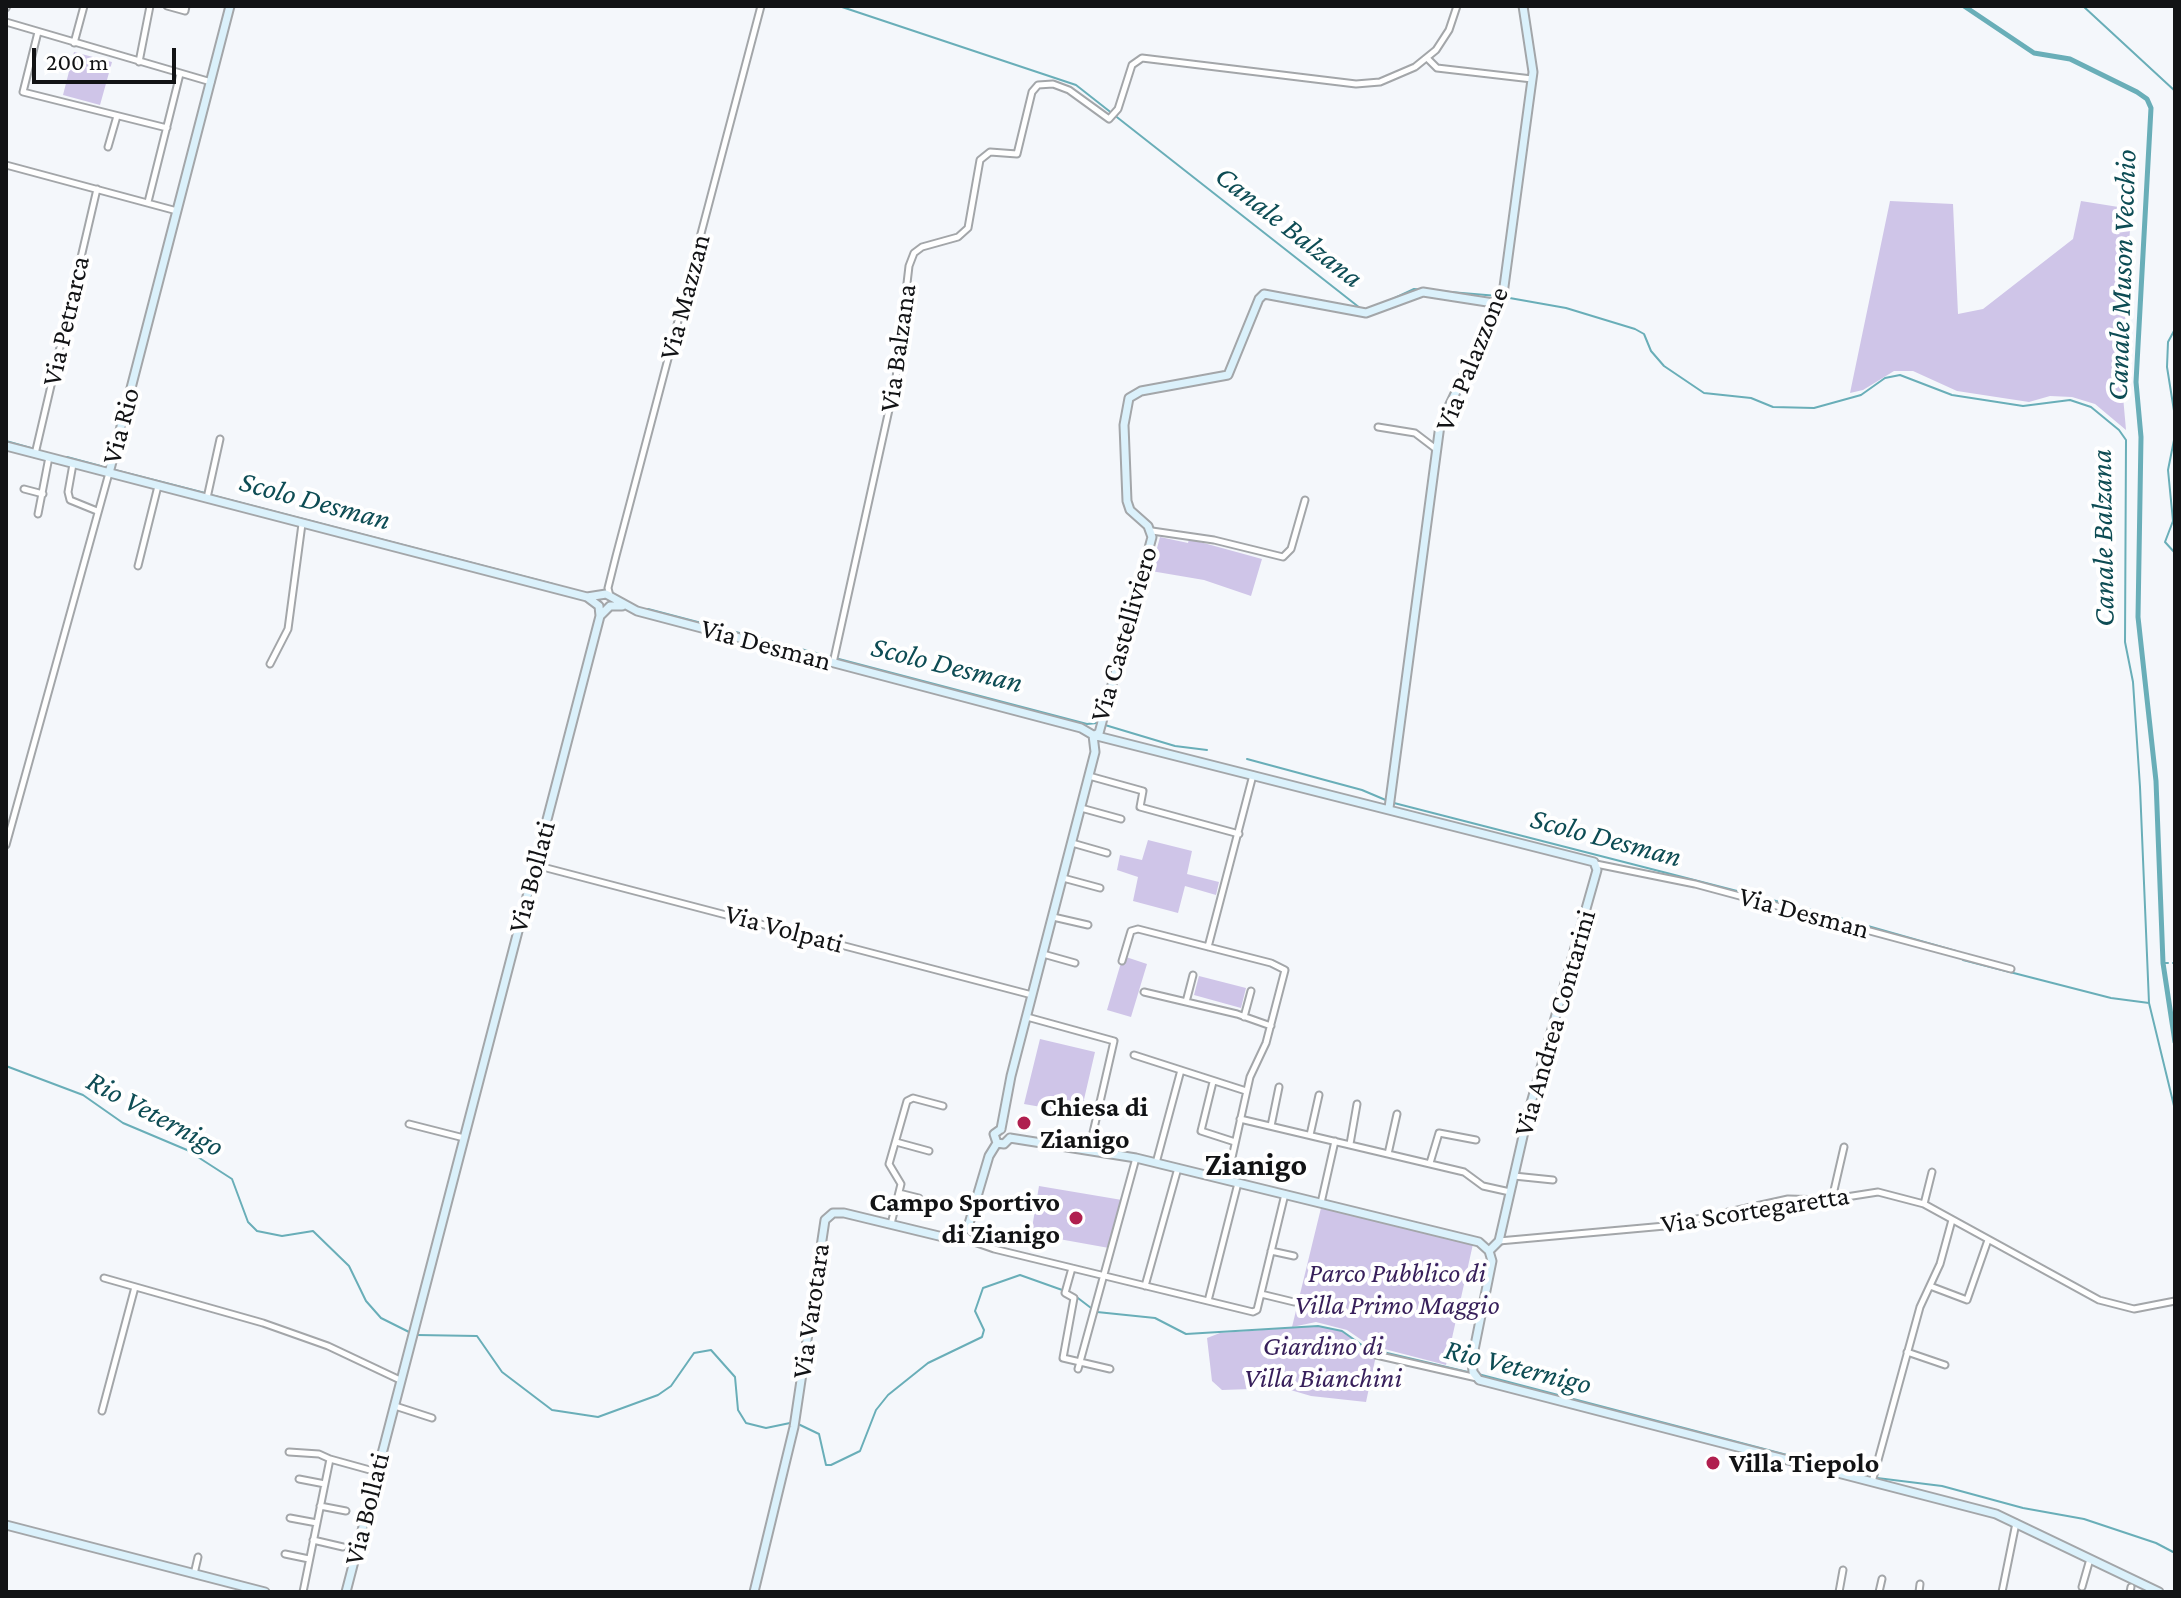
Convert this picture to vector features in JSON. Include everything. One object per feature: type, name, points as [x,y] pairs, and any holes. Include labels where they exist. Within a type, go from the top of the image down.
[{"type":"street","points":[[74,43],[84,6]]},
{"type":"street","points":[[139,62],[150,6]]},
{"type":"street","points":[[167,6],[185,11],[186,6]]},
{"type":"street","name":"Via Rio","points":[[6,845],[110,470],[230,6]]},
{"type":"street","name":"Via Mazzan","points":[[605,599],[761,6]]},
{"type":"street","name":"Via Balzana","points":[[834,659],[896,378],[914,253],[922,247],[958,237],[968,228],[980,160],[990,152],[1017,154],[1032,92],[1038,85],[1053,84],[1069,90],[1106,118],[1115,116],[1132,65],[1142,58],[1356,84],[1389,79],[1427,58],[1449,30],[1457,6]]},
{"type":"street","name":"Via Palazzone","points":[[1389,804],[1440,425],[1450,399],[1502,299],[1532,79],[1532,47],[1523,6]]},
{"type":"street","points":[[6,22],[212,82]]},
{"type":"street","points":[[38,32],[23,92],[167,128]]},
{"type":"street","points":[[1427,58],[1437,68],[1532,79]]},
{"type":"street","points":[[148,202],[180,74]]},
{"type":"street","points":[[108,147],[117,116]]},
{"type":"street","points":[[6,165],[177,211]]},
{"type":"street","name":"Via Petrarca","points":[[35,454],[97,189]]},
{"type":"street","name":"Via Castelliviero","points":[[1305,500],[1291,549],[1283,557],[1202,538],[1152,531],[1130,510],[1127,501],[1124,425],[1127,401],[1141,391],[1224,378],[1230,371],[1261,296],[1366,313],[1423,292],[1502,299]]},
{"type":"street","points":[[1378,427],[1415,433],[1436,449]]},
{"type":"street","points":[[208,495],[220,439]]},
{"type":"street","points":[[6,446],[73,464],[110,470],[158,486],[208,495],[302,524],[587,597],[605,599]]},
{"type":"street","points":[[38,514],[49,457]]},
{"type":"street","points":[[73,464],[68,492],[70,500],[98,511]]},
{"type":"street","points":[[138,566],[158,486]]},
{"type":"street","points":[[24,489],[43,494]]},
{"type":"street","points":[[270,664],[272,655],[287,634],[302,524]]},
{"type":"street","name":"Via Castelliviero","points":[[1093,735],[1099,733],[1152,531]]},
{"type":"street","name":"Via Desman","points":[[605,599],[834,659],[1081,728],[1093,735],[1389,804],[1597,867],[1695,884],[2011,969]]},
{"type":"street","name":"Via Bollati","points":[[346,1592],[605,599]]},
{"type":"street","points":[[997,1143],[994,1134],[1001,1129],[1096,747],[1093,735]]},
{"type":"street","points":[[1208,947],[1254,774]]},
{"type":"street","points":[[1089,776],[1143,791],[1140,807],[1239,834]]},
{"type":"street","points":[[1081,808],[1121,819]]},
{"type":"street","points":[[1072,843],[1107,853]]},
{"type":"street","name":"Via Volpati","points":[[536,863],[1032,995]]},
{"type":"street","name":"Via Andrea Contarini","points":[[1499,1241],[1513,1176],[1597,867]]},
{"type":"street","points":[[1063,878],[1100,888]]},
{"type":"street","points":[[1053,917],[1088,925]]},
{"type":"street","points":[[1122,961],[1134,929],[1280,966],[1285,970],[1271,1026],[1246,1091],[1227,1180]]},
{"type":"street","points":[[1043,954],[1075,963]]},
{"type":"street","points":[[1186,1002],[1193,975]]},
{"type":"street","points":[[1244,1017],[1251,991]]},
{"type":"street","points":[[1144,992],[1271,1026]]},
{"type":"street","points":[[1027,1017],[1113,1039],[1089,1150]]},
{"type":"street","points":[[1134,1055],[1246,1091]]},
{"type":"street","points":[[1156,1163],[1181,1070]]},
{"type":"street","points":[[1213,1082],[1201,1131],[1235,1142]]},
{"type":"street","points":[[1271,1126],[1279,1087]]},
{"type":"street","points":[[1310,1135],[1319,1095]]},
{"type":"street","points":[[891,1224],[901,1181],[889,1169],[907,1101],[913,1098],[943,1106]]},
{"type":"street","points":[[1350,1144],[1357,1104]]},
{"type":"street","points":[[1388,1154],[1397,1114]]},
{"type":"street","points":[[1240,1119],[1467,1173],[1483,1186],[1510,1192]]},
{"type":"street","points":[[409,1124],[464,1138]]},
{"type":"street","points":[[1001,1129],[1008,1131],[1010,1138]]},
{"type":"street","points":[[1430,1163],[1439,1133],[1476,1140]]},
{"type":"street","points":[[1010,1138],[1136,1158],[1479,1242],[1489,1251],[1492,1268],[1475,1374]]},
{"type":"street","points":[[997,1143],[1004,1144],[1010,1138]]},
{"type":"street","points":[[1321,1203],[1335,1141]]},
{"type":"street","points":[[896,1142],[929,1151]]},
{"type":"street","points":[[997,1143],[989,1156],[963,1233],[977,1244],[1253,1312],[1257,1310],[1285,1194]]},
{"type":"street","points":[[1832,1199],[1844,1147]]},
{"type":"street","points":[[1078,1369],[1136,1158]]},
{"type":"street","points":[[1145,1286],[1178,1168]]},
{"type":"street","points":[[1924,1204],[1932,1172]]},
{"type":"street","name":"Via Andrea Contarini","points":[[1513,1176],[1553,1180]]},
{"type":"street","points":[[1208,1301],[1238,1183]]},
{"type":"street","name":"Via Scortegaretta","points":[[1499,1241],[1665,1226],[1788,1199],[1832,1199],[1868,1192],[1924,1204],[2078,1291],[2116,1306],[2134,1309],[2175,1301]]},
{"type":"street","points":[[899,1193],[919,1198]]},
{"type":"street","name":"Via Varotara","points":[[754,1592],[795,1424],[825,1220],[838,1213],[943,1237],[963,1233]]},
{"type":"street","points":[[1872,1482],[1907,1352],[1952,1219]]},
{"type":"street","points":[[1930,1286],[1967,1300],[1988,1240]]},
{"type":"street","points":[[1489,1251],[1499,1241]]},
{"type":"street","points":[[1271,1251],[1294,1256]]},
{"type":"street","points":[[1072,1268],[1065,1291],[1074,1298],[1063,1358],[1110,1369]]},
{"type":"street","points":[[104,1278],[263,1323],[328,1346],[400,1380]]},
{"type":"street","points":[[102,1411],[135,1287]]},
{"type":"street","points":[[1261,1294],[1294,1302]]},
{"type":"street","points":[[1907,1352],[1945,1365]]},
{"type":"street","points":[[1376,1355],[1475,1374],[2016,1522],[2159,1592]]},
{"type":"street","points":[[394,1405],[432,1418]]},
{"type":"street","points":[[289,1452],[319,1454],[377,1472]]},
{"type":"street","points":[[303,1592],[330,1459]]},
{"type":"street","points":[[299,1479],[325,1484]]},
{"type":"street","points":[[320,1506],[346,1511]]},
{"type":"street","points":[[290,1518],[317,1523]]},
{"type":"street","points":[[2002,1592],[2016,1522]]},
{"type":"street","points":[[6,1525],[265,1592]]},
{"type":"street","points":[[313,1540],[343,1547]]},
{"type":"street","points":[[285,1554],[309,1559]]},
{"type":"street","points":[[194,1574],[198,1557]]},
{"type":"street","points":[[2082,1587],[2090,1558]]},
{"type":"street","points":[[1839,1592],[1843,1570]]},
{"type":"street","points":[[1879,1592],[1882,1579]]},
{"type":"street","points":[[1919,1592],[1920,1584]]},
{"type":"green space","points":[[74,52],[112,62],[100,105],[63,95]]},
{"type":"green space","points":[[1890,201],[1953,204],[1958,314],[1983,309],[2073,239],[2081,201],[2131,209],[2122,385],[2126,430],[2095,404],[2072,397],[2050,396],[2029,402],[1957,391],[1913,371],[1894,371],[1863,390],[1850,393]]},
{"type":"green space","points":[[1160,537],[1188,543],[1189,539],[1262,559],[1251,596],[1204,580],[1151,571]]},
{"type":"green space","points":[[1148,840],[1192,851],[1187,874],[1219,882],[1216,895],[1185,886],[1178,913],[1133,901],[1138,877],[1117,870],[1120,855],[1142,860]]},
{"type":"green space","points":[[1123,956],[1147,964],[1131,1017],[1107,1010]]},
{"type":"green space","points":[[1199,976],[1246,988],[1241,1008],[1194,995]]},
{"type":"green space","points":[[1040,1039],[1095,1052],[1082,1108],[1066,1106],[1064,1111],[1024,1104]]},
{"type":"green space","name":"Campo Sportivo di Zianigo","points":[[1039,1186],[1122,1200],[1109,1248],[1031,1234]]},
{"type":"green space","name":"Parco Pubblico di Villa Primo Maggio","points":[[1321,1208],[1473,1244],[1446,1365],[1369,1345],[1347,1330],[1316,1322],[1292,1327]]},
{"type":"green space","name":"Giardino di Villa Bianchini","points":[[1318,1326],[1342,1331],[1366,1348],[1377,1351],[1366,1402],[1311,1396],[1253,1379],[1251,1389],[1222,1390],[1212,1381],[1207,1338],[1220,1333]]},
{"type":"waterway","name":"Canale Balzana","points":[[839,6],[1076,85],[1360,308]]},
{"type":"waterway","name":"Canale Muson Vecchio","points":[[1964,6],[2034,53],[2070,59],[2137,92],[2147,99],[2151,108],[2136,382],[2141,437],[2138,617],[2156,781],[2163,963],[2175,1042]]},
{"type":"waterway","points":[[2083,6],[2175,91]]},
{"type":"waterway","name":"Canale Balzana","points":[[1384,303],[1414,289],[1498,296]]},
{"type":"waterway","name":"Canale Balzana","points":[[1504,297],[1566,308],[1635,329],[1644,334],[1651,351],[1664,366],[1704,393],[1751,398],[1773,407],[1814,408],[1861,395],[1885,378],[1900,375],[1952,395],[2023,406],[2070,400],[2091,407],[2119,430],[2126,440],[2125,642],[2133,682],[2140,787],[2149,1003],[2175,1110]]},
{"type":"waterway","points":[[2175,329],[2168,342],[2167,367],[2175,417]]},
{"type":"waterway","points":[[2175,435],[2168,470],[2173,521],[2165,542],[2175,553]]},
{"type":"waterway","name":"Scolo Desman","points":[[6,441],[31,448]]},
{"type":"waterway","name":"Scolo Desman","points":[[67,457],[108,468]]},
{"type":"waterway","name":"Scolo Desman","points":[[115,470],[205,493]]},
{"type":"waterway","name":"Scolo Desman","points":[[211,495],[553,584]]},
{"type":"waterway","name":"Scolo Desman","points":[[648,609],[1087,724],[1097,723]]},
{"type":"waterway","name":"Scolo Desman","points":[[1105,725],[1175,746],[1207,750]]},
{"type":"waterway","name":"Scolo Desman","points":[[1247,759],[1362,790],[1388,801]]},
{"type":"waterway","name":"Scolo Desman","points":[[1394,803],[1815,911],[1956,951]]},
{"type":"waterway","name":"Scolo Desman","points":[[1963,960],[2111,998],[2149,1003]]},
{"type":"waterway","name":"Canale Muson Vecchio","points":[[2163,963],[2168,963]]},
{"type":"waterway","name":"Rio Veternigo","points":[[6,1066],[83,1095],[123,1123],[187,1150],[232,1179],[248,1222],[257,1231],[282,1236],[313,1231],[349,1266],[366,1301],[381,1318],[411,1333]]},
{"type":"waterway","name":"Rio Veternigo","points":[[796,1423],[819,1434],[826,1465],[860,1451],[876,1410],[888,1395],[928,1363],[982,1337],[984,1330],[975,1311],[983,1288],[1020,1275],[1065,1291]]},
{"type":"waterway","name":"Rio Veternigo","points":[[1074,1295],[1091,1308]]},
{"type":"waterway","name":"Rio Veternigo","points":[[1097,1312],[1155,1318],[1186,1334],[1318,1326],[1342,1331],[1366,1348],[1472,1373]]},
{"type":"waterway","name":"Rio Veternigo","points":[[417,1335],[477,1336],[502,1372],[552,1410],[598,1417],[658,1395],[671,1386],[694,1353],[711,1350],[735,1377],[738,1410],[746,1423],[766,1428],[790,1423]]},
{"type":"waterway","name":"Rio Veternigo","points":[[1478,1374],[1871,1477]]},
{"type":"waterway","name":"Rio Veternigo","points":[[1877,1478],[1942,1486],[2023,1508],[2084,1519],[2156,1543],[2175,1553]]},
{"type":"place","name":"Chiesa di Zianigo","points":[[1024,1123]]},
{"type":"place","name":"Campo Sportivo di Zianigo","points":[[1076,1218]]},
{"type":"place","name":"Villa Tiepolo","points":[[1713,1463]]},
{"type":"district","name":"Zianigo","points":[[1256,1165]]}]
